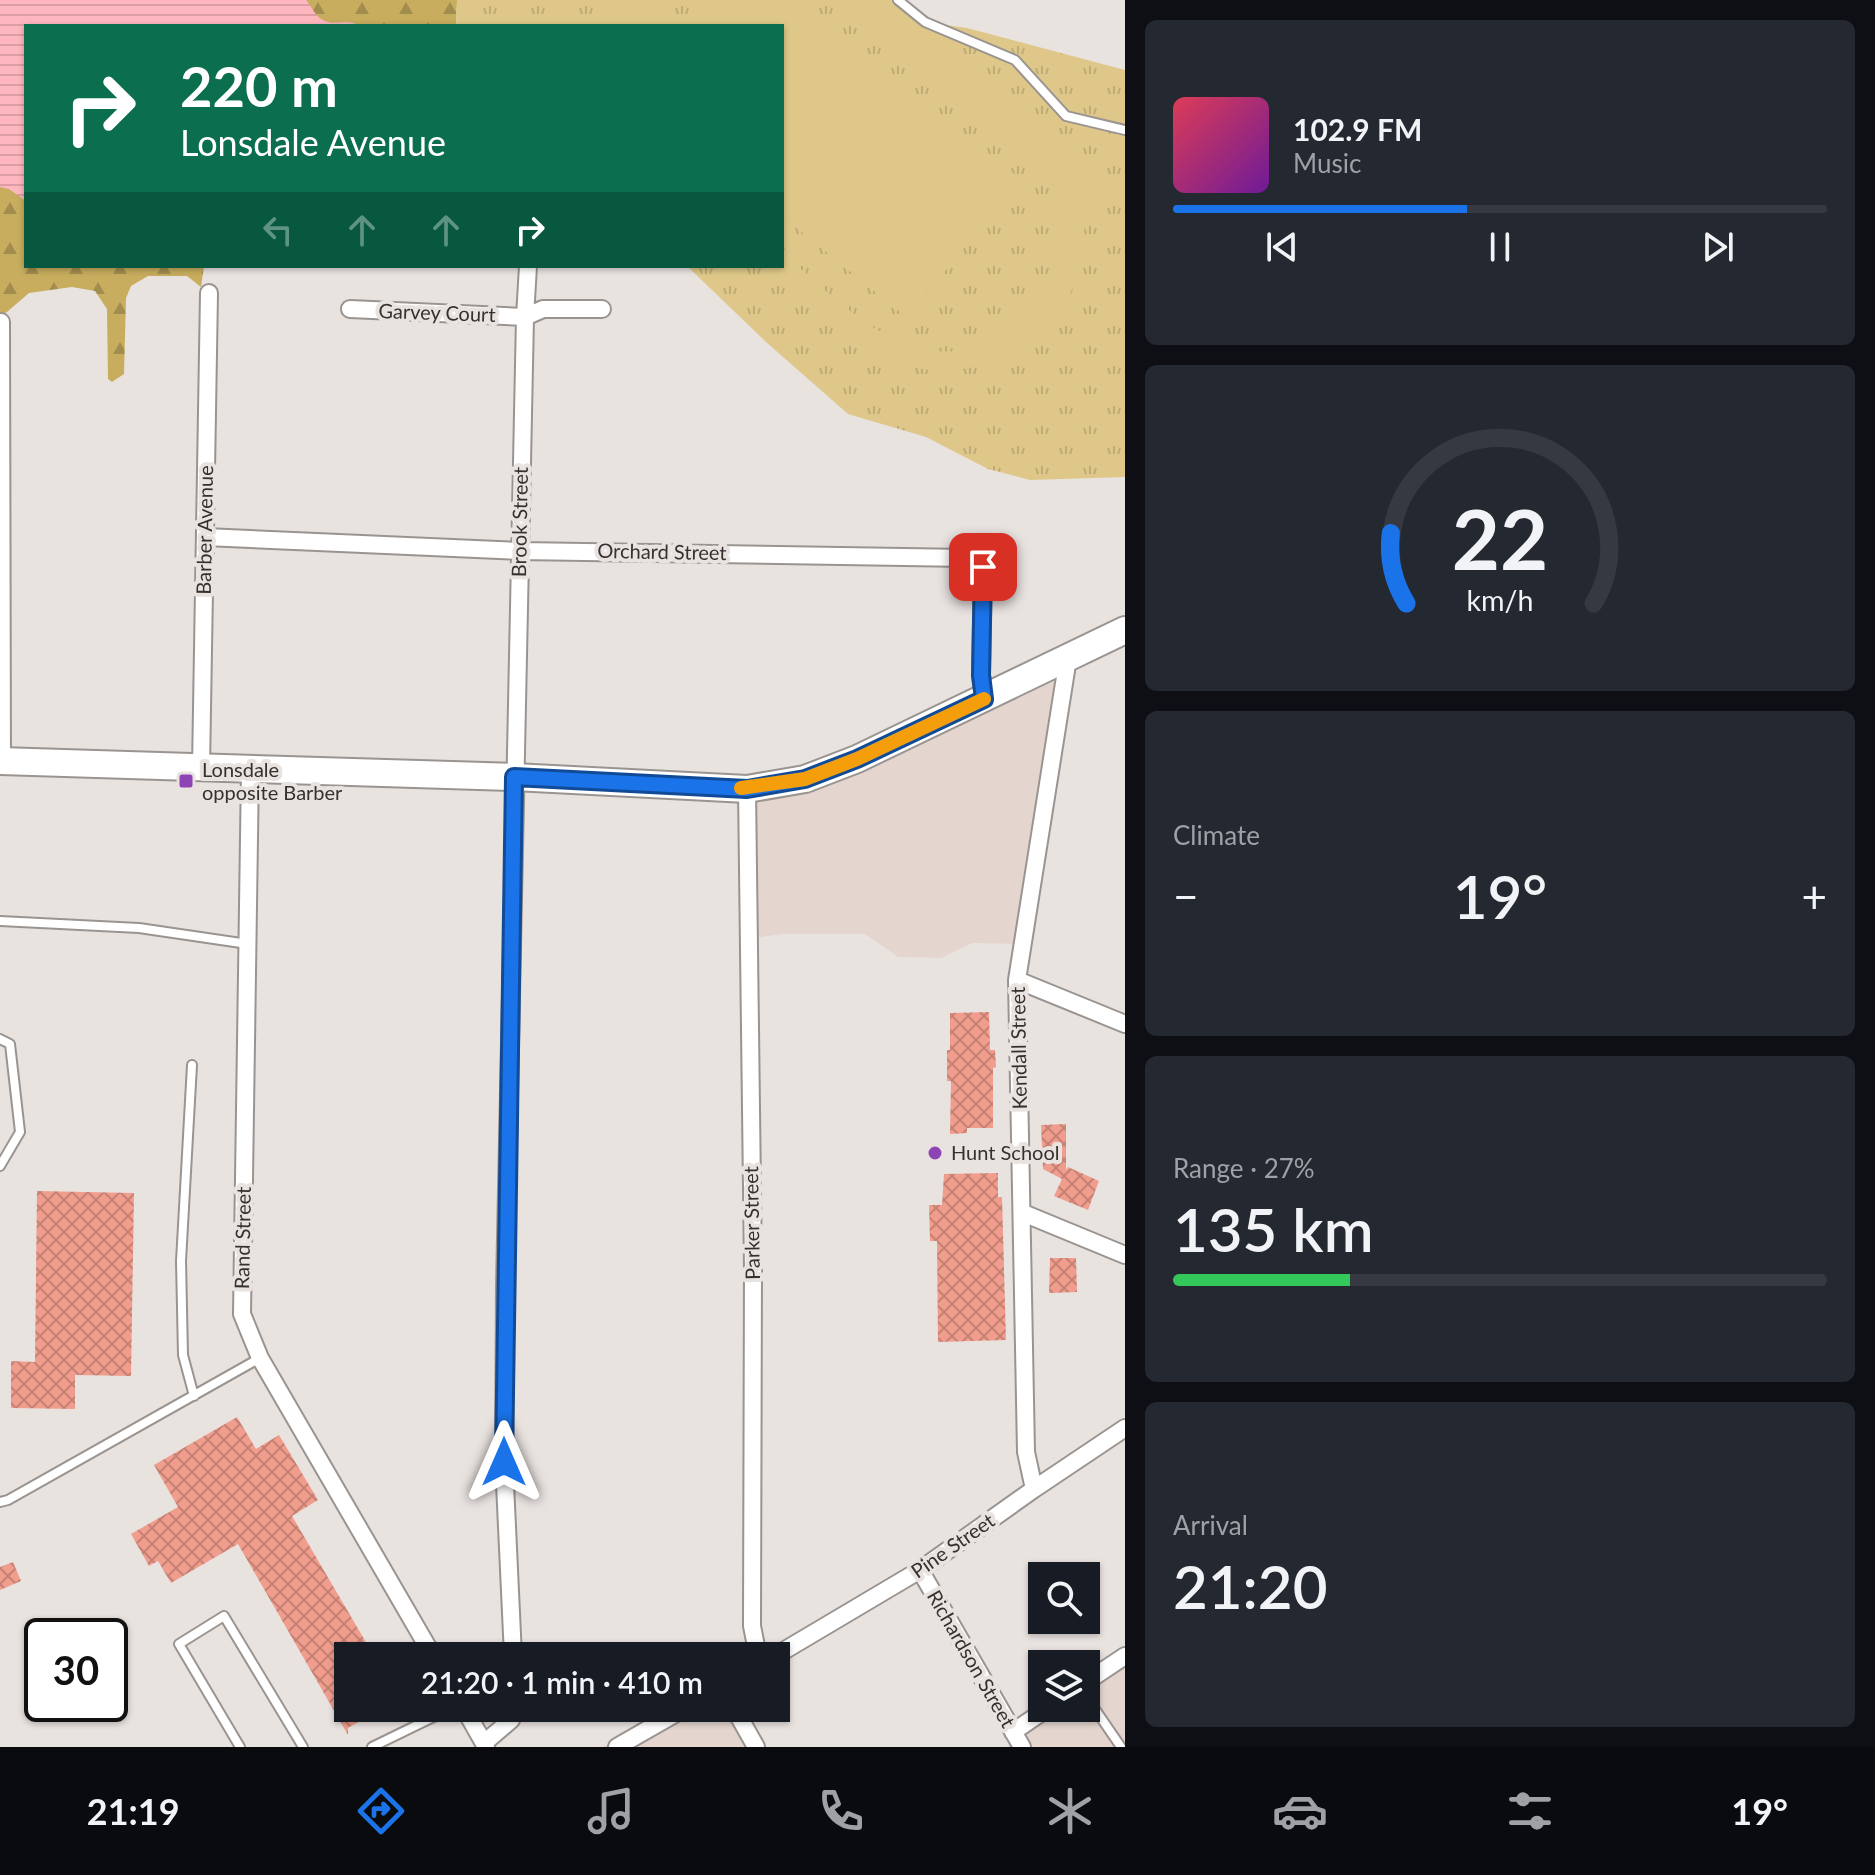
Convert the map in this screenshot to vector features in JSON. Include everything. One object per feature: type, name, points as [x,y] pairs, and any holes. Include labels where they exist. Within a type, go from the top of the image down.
[{"type":"main road","points":[[1,761],[514,777],[747,789],[805,779],[857,759],[1125,630]]},
{"type":"street","name":"Brook Street","points":[[512,1642],[504,1462],[514,777],[528,268]]},
{"type":"street","name":"Barber Avenue","points":[[201,768],[209,293]]},
{"type":"street","name":"Garvey Court","points":[[350,309],[525,317],[543,309],[602,309]]},
{"type":"street","points":[[1,322],[1,761]]},
{"type":"street","name":"Orchard Street","points":[[205,537],[520,551],[654,551],[977,560],[983,567],[981,675],[984,699]]},
{"type":"street","name":"Kendall Street","points":[[1034,1489],[1026,1452],[1017,980],[1068,658]]},
{"type":"street","name":"Rand Street","points":[[250,770],[242,1314],[260,1358],[425,1642]]},
{"type":"street","name":"Parker Street","points":[[747,789],[753,1268],[752,1626],[755,1642]]},
{"type":"street","points":[[1017,980],[1125,1024]]},
{"type":"street","points":[[1023,1213],[1125,1255]]},
{"type":"street","name":"Pine Street","points":[[790,1647],[920,1570],[1125,1428]]},
{"type":"street","name":"Richardson Street","points":[[920,1570],[1017,1739]]},
{"type":"street","points":[[1100,1673],[1125,1656]]},
{"type":"street","points":[[472,1722],[485,1745],[509,1722]]},
{"type":"street","points":[[617,1747],[661,1722]]},
{"type":"street","points":[[742,1722],[756,1747]]},
{"type":"street","points":[[1017,1739],[1034,1722]]},
{"type":"lane","points":[[898,0],[925,22],[1015,60],[1066,116],[1125,130]]},
{"type":"lane","points":[[0,921],[139,928],[249,944]]},
{"type":"lane","points":[[0,1039],[10,1044],[20,1132],[0,1166]]},
{"type":"lane","points":[[192,1065],[181,1261],[183,1355],[194,1396]]},
{"type":"lane","points":[[1,1500],[260,1358]]},
{"type":"lane","points":[[240,1747],[179,1644],[224,1616],[303,1747]]},
{"type":"lane","points":[[1100,1716],[1121,1747]]},
{"type":"lane","points":[[372,1747],[423,1722]]},
{"type":"shaded area","points":[[0,0],[306,0],[322,20],[354,24],[24,24],[24,200],[9,189],[0,187]]},
{"type":"shaded area","points":[[1061,658],[1015,944],[972,943],[941,958],[898,957],[865,934],[782,934],[746,939],[743,790],[861,759]]},
{"type":"shaded area","points":[[1125,1655],[1125,1747],[1007,1747],[1033,1722],[1100,1722],[1100,1672]]},
{"type":"shaded area","points":[[647,1722],[731,1722],[746,1747],[603,1747]]},
{"type":"green space","points":[[229,0],[457,0],[456,24],[228,24]]},
{"type":"green space","points":[[457,0],[901,0],[925,22],[967,28],[1125,70],[1125,477],[1030,480],[988,469],[926,437],[848,414],[766,342],[689,268],[784,268],[784,24],[456,24]]},
{"type":"green space","points":[[624,0],[650,0],[636,24],[614,24]]},
{"type":"green space","points":[[725,0],[800,0],[1020,179],[907,318],[784,218],[784,24],[706,24]]},
{"type":"green space","points":[[844,0],[878,0],[1114,192],[1099,209],[1077,192],[1084,222],[1081,263],[1067,299],[1045,328],[1016,351],[982,365],[945,370],[907,366],[869,351],[766,268],[784,268],[784,255],[869,325],[908,345],[928,350],[959,351],[988,342],[1014,326],[1035,304],[1051,277],[1059,248],[1061,218],[1053,188],[1028,153]]},
{"type":"green space","points":[[0,186],[24,188],[24,268],[204,268],[201,287],[187,276],[148,276],[131,286],[126,298],[124,374],[112,382],[108,379],[107,309],[95,291],[72,287],[29,293],[0,318]]},
{"type":"building","points":[[989,1012],[990,1050],[995,1050],[996,1067],[993,1068],[993,1128],[967,1128],[967,1133],[950,1134],[951,1081],[947,1081],[947,1050],[950,1050],[950,1013]]},
{"type":"building","points":[[1066,1124],[1066,1170],[1068,1167],[1099,1181],[1088,1210],[1054,1196],[1062,1179],[1043,1169],[1041,1125]]},
{"type":"building","points":[[998,1173],[998,1197],[1002,1197],[1006,1340],[938,1342],[937,1241],[930,1241],[929,1205],[942,1205],[944,1174]]},
{"type":"building","points":[[37,1191],[134,1193],[131,1376],[75,1375],[75,1409],[11,1408],[11,1361],[35,1362]]},
{"type":"building","points":[[1050,1258],[1076,1258],[1077,1292],[1049,1293]]},
{"type":"building","points":[[237,1417],[256,1449],[279,1435],[318,1500],[292,1516],[366,1642],[334,1642],[334,1711],[238,1544],[171,1583],[158,1561],[149,1566],[131,1534],[178,1507],[154,1465]]},
{"type":"building","points":[[13,1562],[21,1581],[0,1590],[0,1567]]},
{"type":"building","points":[[341,1722],[358,1722],[348,1728],[348,1735]]},
{"type":"slow traffic","points":[[741,788],[805,779],[857,759],[984,699]]},
{"type":"place","name":"Lonsdale opposite Barber","points":[[186,781]]},
{"type":"place","name":"Hunt School","points":[[935,1153]]},
{"type":"route","points":[[504,1462],[514,777],[747,789],[805,779],[857,759],[984,699],[981,675],[983,567]]}]
